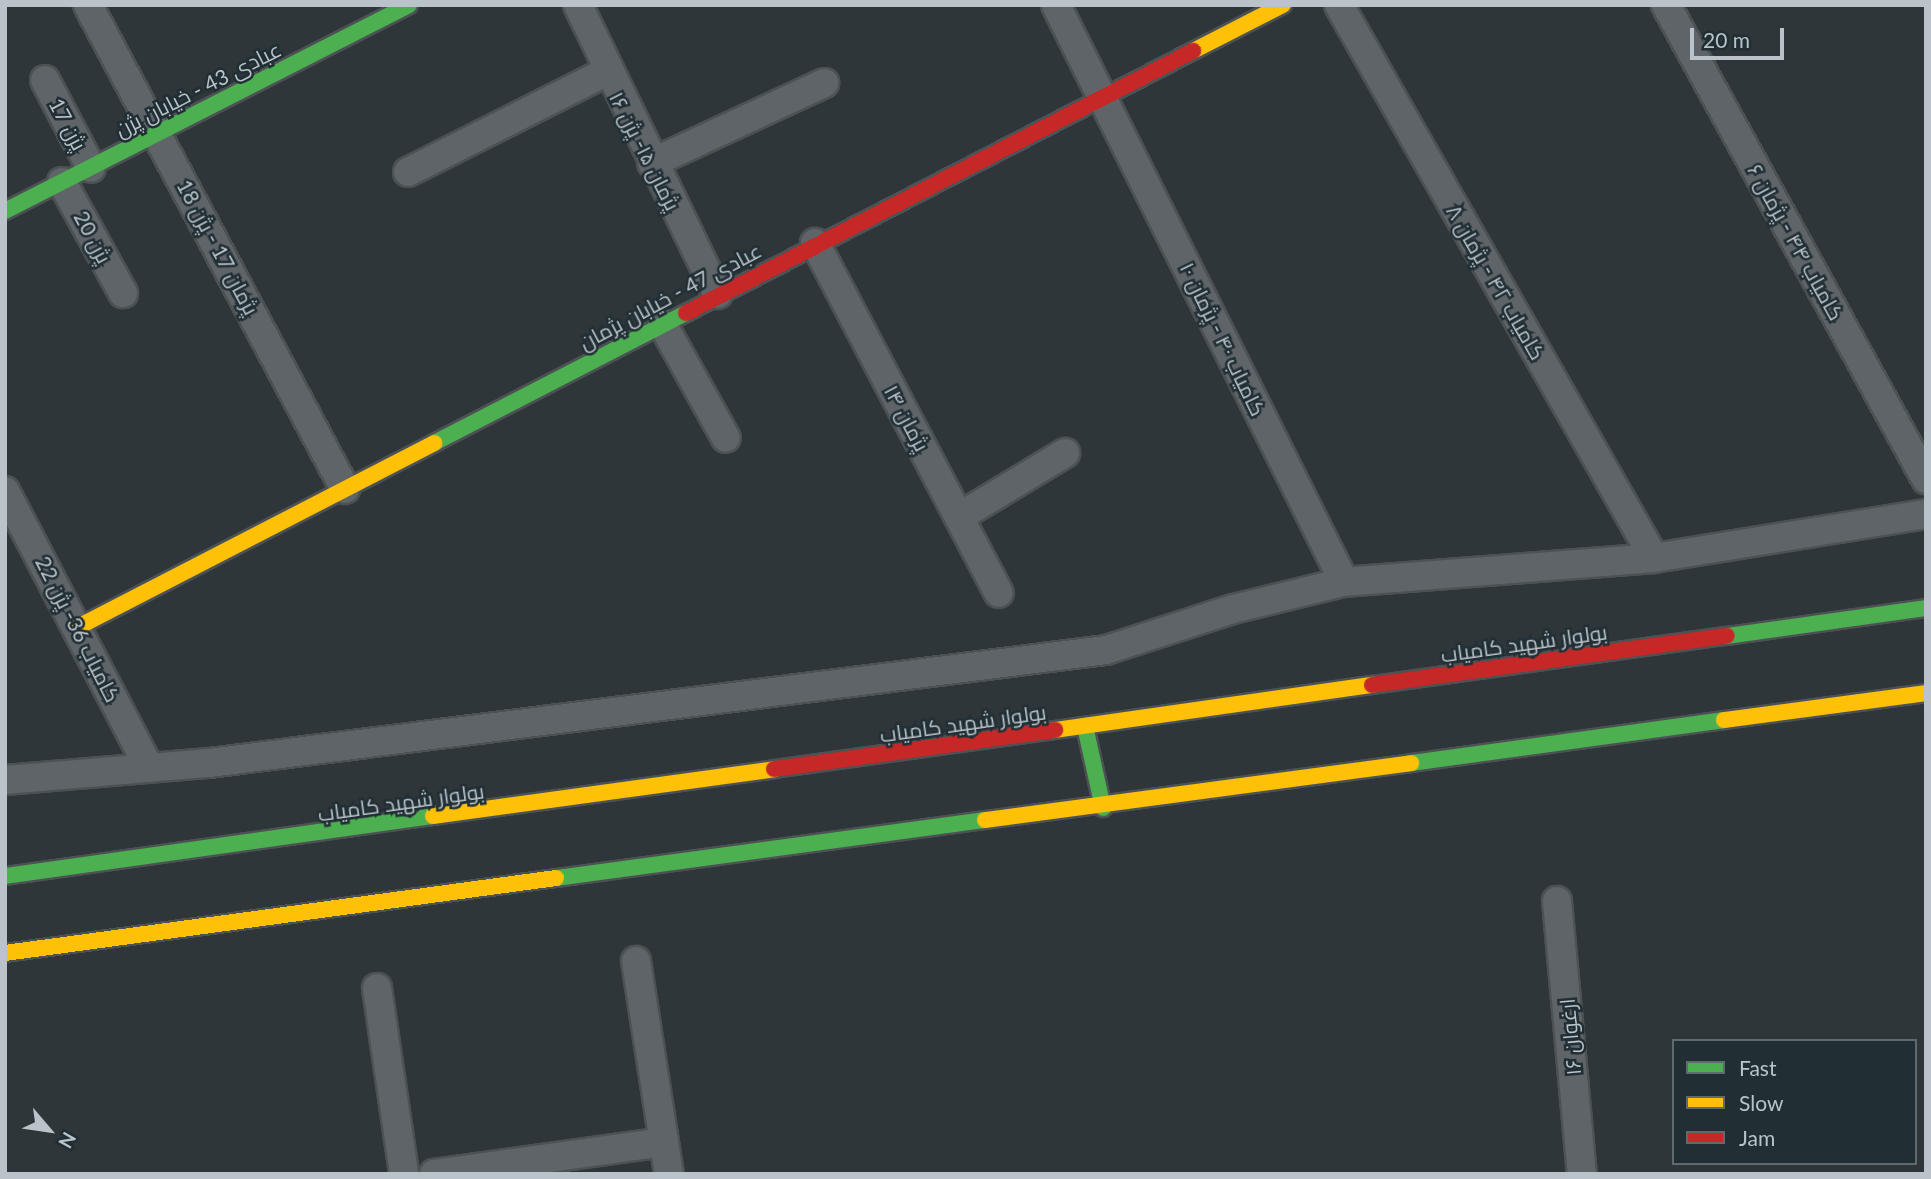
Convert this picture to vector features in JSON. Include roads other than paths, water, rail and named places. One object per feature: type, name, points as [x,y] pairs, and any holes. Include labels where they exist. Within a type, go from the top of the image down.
[{"type":"main road","name":"عبادی 43 - خیابان پژن","points":[[5,211],[410,5]]},
{"type":"main road","name":"عبادی 47 - خیابان پژمان","points":[[78,627],[663,325],[815,243],[1283,5]]},
{"type":"main road","name":"بولوار شهید کامیاب","points":[[5,876],[1926,608]]},
{"type":"main road","points":[[5,953],[1102,808],[1926,693]]},
{"type":"main road","points":[[1085,726],[1102,808]]},
{"type":"street","name":"پژمان 17 - پژن 18","points":[[88,5],[345,489]]},
{"type":"street","name":"پژمان ۱۵- پژن ۱۶","points":[[578,5],[606,72],[718,294]]},
{"type":"street","name":"کامیاب ۴۰ - پژمان ۱۰","points":[[1056,5],[1344,582]]},
{"type":"street","name":"کامیاب ۴۲ - پژمان ۸","points":[[1339,5],[1654,558]]},
{"type":"street","name":"کامیاب ۴۴ - پژمان ۶","points":[[1666,5],[1926,479]]},
{"type":"street","points":[[408,172],[606,72]]},
{"type":"street","name":"پژن 17","points":[[45,80],[91,168]]},
{"type":"street","points":[[652,163],[824,83]]},
{"type":"street","name":"پژن 20","points":[[62,182],[123,293]]},
{"type":"street","name":"پژمان ۱۴","points":[[815,243],[999,593]]},
{"type":"street","points":[[663,325],[726,438]]},
{"type":"street","points":[[959,517],[1065,453]]},
{"type":"street","name":"کامیاب 36- پژن 22","points":[[5,491],[16,535],[78,627],[149,768]]},
{"type":"street","points":[[5,780],[149,768],[1106,650],[1233,609],[1344,582],[1654,558],[1926,514]]},
{"type":"street","name":"ارغوان ۱۶","points":[[1557,901],[1582,1174]]},
{"type":"street","points":[[636,961],[668,1174]]},
{"type":"street","points":[[377,988],[404,1174]]},
{"type":"street","points":[[434,1174],[664,1142]]}]
